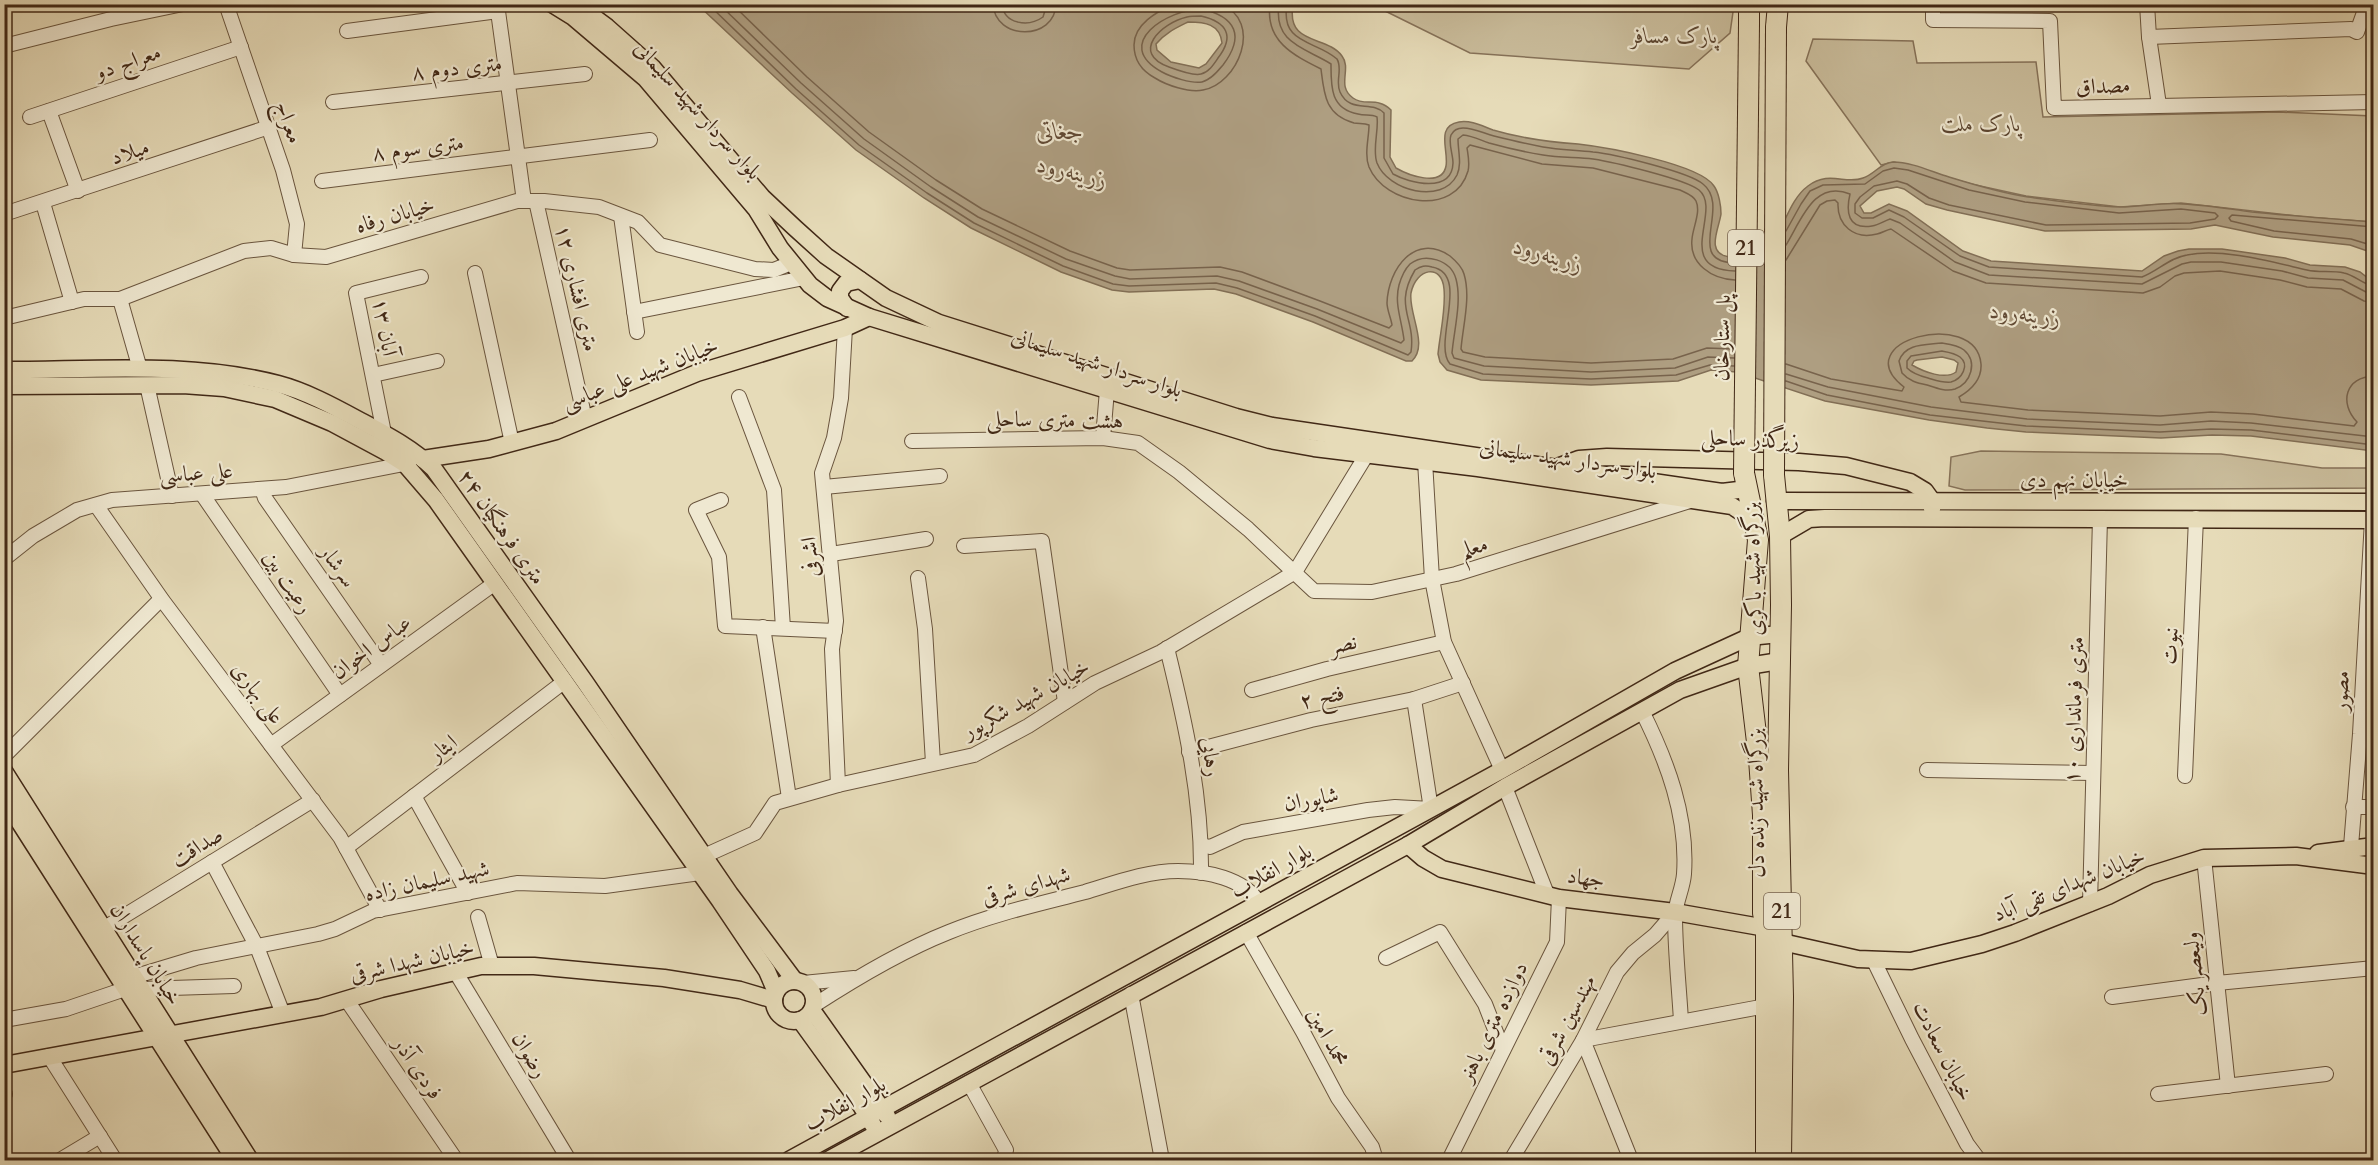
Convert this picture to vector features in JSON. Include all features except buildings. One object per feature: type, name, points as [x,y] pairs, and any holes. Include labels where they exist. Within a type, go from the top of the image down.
[{"type":"highway","name":"بزرگراه شهید باکری","points":[[1778,4],[1776,27],[1774,475],[1780,536],[1780,662]]},
{"type":"highway","name":"پل ستارخان","points":[[1745,481],[1749,14]]},
{"type":"highway","name":"بزرگراه شهید باکری","points":[[1745,481],[1758,540],[1753,614],[1749,637]]},
{"type":"highway","name":"21","points":[[1748,666],[1749,637]]},
{"type":"highway","name":"بزرگراه شهید زنده دل","points":[[1780,662],[1778,816],[1782,942],[1781,1161]]},
{"type":"highway","name":"بزرگراه شهید زنده دل","points":[[1748,666],[1763,815],[1763,914],[1766,928],[1766,1161]]},
{"type":"main road","name":"بلوار سردار شهید سلیمانی","points":[[552,4],[573,17],[646,79],[756,209],[791,263],[804,278],[826,298],[847,308],[1270,440],[1367,454],[1655,488],[1722,492],[1745,481]]},
{"type":"main road","name":"بلوار سردار شهید سلیمانی","points":[[576,4],[607,27],[652,67],[762,197],[813,244],[860,280],[906,309],[939,323],[1236,417],[1317,434],[1557,467],[1655,488],[1693,500],[1732,506],[1755,521]]},
{"type":"main road","points":[[791,263],[803,267],[813,263],[816,256],[813,244]]},
{"type":"main road","points":[[847,308],[840,298],[840,291],[846,283],[860,280]]},
{"type":"main road","name":"خیابان شهید علی عباسی","points":[[423,459],[489,449],[556,431],[697,373],[844,328],[869,316]]},
{"type":"main road","name":"۲۴ متری فرهنگیان","points":[[4,370],[185,369],[227,373],[281,385],[339,410],[384,433],[423,459],[434,469],[564,681],[767,971],[775,996]]},
{"type":"main road","name":"۲۴ متری فرهنگیان","points":[[4,386],[147,385],[224,388],[275,399],[332,423],[405,464],[501,578],[799,982]]},
{"type":"main road","name":"زیرگذر ساحلی","points":[[1557,467],[1579,459],[1607,457],[1799,462],[1846,466],[1910,482],[1925,491],[1932,510]]},
{"type":"main road","name":"خیابان نهم دی","points":[[1775,501],[2100,518],[2373,520]]},
{"type":"main road","points":[[2373,502],[2373,520]]},
{"type":"main road","name":"خیابان نهم دی","points":[[1780,536],[1809,519],[1932,510],[2373,502]]},
{"type":"main road","name":"بلوار انقلاب","points":[[789,1161],[1502,770],[1675,671],[1749,637],[1780,634]]},
{"type":"main road","name":"بلوار انقلاب","points":[[828,1161],[1408,844],[1505,787],[1680,690],[1748,666],[1780,662]]},
{"type":"main road","points":[[1675,671],[1680,690]]},
{"type":"main road","name":"خیابان پاسداران","points":[[6,777],[103,929],[133,985]]},
{"type":"main road","points":[[4,798],[133,985],[162,1035]]},
{"type":"main road","name":"جهاد","points":[[1408,844],[1423,858],[1442,869],[1553,896],[1675,912],[1766,928]]},
{"type":"main road","points":[[2350,857],[2373,846]]},
{"type":"main road","name":"خیابان شهدای تقی آباد","points":[[1782,942],[1858,959],[1911,961],[1982,944],[2090,904],[2150,875],[2204,858],[2350,857],[2373,866]]},
{"type":"main road","points":[[1259,903],[1269,920]]},
{"type":"main road","name":"خیابان شهدا شرقی","points":[[4,1065],[283,1014],[455,971],[492,966],[534,966],[664,978],[775,996]]},
{"type":"main road","points":[[808,1012],[794,1021],[782,1017],[775,1006],[775,996],[784,984],[799,982],[812,992],[808,1012],[875,1113],[892,1124]]},
{"type":"main road","name":"خیابان پاسداران","points":[[162,1035],[234,1161]]},
{"type":"main road","name":"خیابان پاسداران","points":[[162,1035],[250,1161]]},
{"type":"main road","points":[[875,1113],[877,1133]]},
{"type":"street","points":[[4,46],[111,19],[183,4]]},
{"type":"street","name":"معراج","points":[[226,4],[283,170],[297,224],[294,255]]},
{"type":"street","name":"مصداق","points":[[1934,4],[1933,20],[2050,21],[2054,108],[2373,102]]},
{"type":"street","points":[[2148,4],[2149,37],[2159,105]]},
{"type":"street","points":[[2149,37],[2351,29],[2357,32],[2367,4]]},
{"type":"street","points":[[347,31],[497,8]]},
{"type":"street","name":"۱۲ متری افشاری","points":[[497,8],[518,157],[585,419]]},
{"type":"street","name":"معراج دو","points":[[30,117],[241,46]]},
{"type":"street","name":"۸ متری دوم","points":[[333,102],[585,75]]},
{"type":"street","points":[[49,111],[78,191]]},
{"type":"street","name":"میلاد","points":[[4,214],[269,127]]},
{"type":"street","name":"۸ متری سوم","points":[[322,181],[650,140]]},
{"type":"street","name":"خیابان رفاه","points":[[4,318],[84,299],[120,299],[244,251],[271,248],[294,255],[326,257],[517,201],[599,207],[638,222],[660,245],[755,269],[774,270],[791,263]]},
{"type":"street","points":[[43,203],[72,302]]},
{"type":"street","points":[[621,216],[637,332]]},
{"type":"street","points":[[475,273],[512,443]]},
{"type":"street","name":"۱۳ آبان","points":[[384,433],[356,293],[420,277]]},
{"type":"street","points":[[634,312],[804,278]]},
{"type":"street","points":[[120,299],[140,369]]},
{"type":"street","name":"اشرفی","points":[[838,785],[832,648],[837,621],[822,473],[834,438],[841,398],[844,328]]},
{"type":"street","points":[[372,375],[437,361]]},
{"type":"street","points":[[147,385],[172,496]]},
{"type":"street","points":[[1103,438],[1107,390]]},
{"type":"street","points":[[739,397],[774,490],[783,628]]},
{"type":"street","name":"هشت متری ساحلی","points":[[912,441],[1103,438],[1138,443],[1188,480],[1295,572]]},
{"type":"street","points":[[1295,572],[1367,454]]},
{"type":"street","name":"علی عباسی","points":[[4,559],[33,536],[77,510],[112,500],[286,487],[423,459]]},
{"type":"street","points":[[1425,461],[1432,579],[1444,642],[1502,770]]},
{"type":"street","points":[[824,488],[940,476]]},
{"type":"street","name":"سرشار","points":[[262,489],[265,498],[381,665]]},
{"type":"street","name":"رعیت بین","points":[[202,494],[340,695]]},
{"type":"street","points":[[721,500],[696,510],[719,557],[725,626],[835,631]]},
{"type":"street","name":"معلم","points":[[1295,572],[1314,591],[1372,592],[1456,574],[1668,510],[1693,500]]},
{"type":"street","name":"علی بهاری","points":[[96,505],[161,599],[313,800],[346,848],[380,910]]},
{"type":"street","name":"۱۰ متری فرمانداری","points":[[2090,904],[2100,518]]},
{"type":"street","name":"نبوت","points":[[2185,776],[2196,518]]},
{"type":"street","name":"مصور","points":[[2350,857],[2354,807],[2367,734],[2373,520]]},
{"type":"street","points":[[831,554],[926,539]]},
{"type":"street","points":[[964,546],[1042,541],[1065,702]]},
{"type":"street","name":"خیابان شهید شکرپور","points":[[704,856],[755,833],[775,802],[838,785],[974,755],[1028,726],[1095,683],[1167,648],[1295,572]]},
{"type":"street","name":"عباس اخوان","points":[[271,745],[501,578]]},
{"type":"street","points":[[918,578],[925,629],[933,764]]},
{"type":"street","points":[[4,756],[161,599]]},
{"type":"street","points":[[763,627],[789,798]]},
{"type":"street","name":"نصر","points":[[1252,690],[1327,669],[1444,642]]},
{"type":"street","name":"رهایی","points":[[1167,648],[1187,731],[1201,845],[1201,873]]},
{"type":"street","name":"ایثار","points":[[346,848],[564,681]]},
{"type":"street","name":"فتح ۲","points":[[1190,752],[1311,720],[1414,699],[1463,683]]},
{"type":"street","points":[[1414,699],[1431,809]]},
{"type":"street","points":[[1642,711],[1661,749],[1674,787],[1683,839],[1684,876],[1675,912],[1681,1021]]},
{"type":"street","points":[[1927,770],[2093,774]]},
{"type":"street","points":[[1505,787],[1553,896]]},
{"type":"street","points":[[414,796],[468,893]]},
{"type":"street","name":"صداقت","points":[[103,929],[313,800]]},
{"type":"street","name":"شاپوران","points":[[1201,845],[1210,847],[1243,832],[1368,810],[1395,807],[1431,809]]},
{"type":"street","points":[[2354,807],[2373,807]]},
{"type":"street","name":"ولیعصر یک","points":[[2204,858],[2228,1086]]},
{"type":"street","points":[[212,862],[257,947],[283,1014]]},
{"type":"street","name":"شهدای شرقی","points":[[808,1012],[856,978],[947,932],[992,916],[1148,875],[1178,871],[1201,873],[1237,883],[1254,894],[1259,903]]},
{"type":"street","name":"شهید سلیمان زاده","points":[[133,985],[196,958],[318,934],[380,910],[517,883],[605,886],[700,873]]},
{"type":"street","name":"دوازده متری باهنر","points":[[1449,1161],[1557,942],[1553,896]]},
{"type":"street","name":"مهندسین شرقی","points":[[1511,1161],[1583,1040],[1617,972],[1675,912]]},
{"type":"street","points":[[478,917],[492,966]]},
{"type":"street","name":"محمد امین","points":[[1246,932],[1338,1098],[1372,1148],[1376,1161]]},
{"type":"street","points":[[1386,958],[1440,932],[1485,1004],[1503,1050]]},
{"type":"street","name":"خیابان سعادت","points":[[1873,959],[1967,1144],[1979,1161]]},
{"type":"street","points":[[2112,997],[2217,983],[2373,968]]},
{"type":"street","name":"رضوان","points":[[455,971],[569,1161]]},
{"type":"street","points":[[799,982],[856,978]]},
{"type":"street","points":[[4,1020],[66,1009],[133,985],[234,986]]},
{"type":"street","points":[[1131,994],[1162,1161]]},
{"type":"street","name":"فردی آذر","points":[[346,999],[456,1161]]},
{"type":"street","points":[[1631,1161],[1583,1040],[1766,1006]]},
{"type":"street","points":[[49,1056],[115,1161]]},
{"type":"street","points":[[2158,1094],[2326,1074]]},
{"type":"street","points":[[969,1083],[1006,1150],[1004,1161]]},
{"type":"street","points":[[60,1161],[100,1136]]},
{"type":"green space","name":"پارک مسافر","points":[[1373,5],[1734,5],[1730,33],[1689,69],[1470,53]]},
{"type":"green space","name":"پارک ملت","points":[[1813,39],[1913,41],[1917,63],[2036,62],[2043,117],[2279,112],[2373,116],[2373,222],[2181,203],[2120,207],[2026,196],[1971,184],[1894,162],[1881,165],[1806,61]]},
{"type":"green space","points":[[1981,451],[2221,454],[2322,468],[2373,468],[2373,488],[1965,490],[1949,486],[1951,457]]},
{"type":"water","name":"جغاتی","points":[[1006,4],[1026,10],[1035,4],[1293,5],[1292,18],[1301,34],[1335,49],[1342,56],[1346,66],[1345,83],[1348,93],[1358,101],[1381,103],[1391,110],[1390,157],[1396,168],[1424,178],[1438,177],[1446,166],[1445,134],[1447,128],[1459,122],[1472,123],[1545,141],[1591,146],[1651,158],[1691,171],[1714,186],[1721,214],[1715,246],[1722,255],[1729,257],[1747,258],[1761,253],[1778,234],[1798,196],[1816,181],[1830,178],[1857,180],[1893,162],[1915,165],[2008,193],[2097,206],[2192,205],[2373,222],[2373,253],[2350,245],[2273,237],[2215,225],[2191,229],[2045,231],[1926,204],[1904,189],[1897,187],[1877,191],[1860,206],[1864,213],[1871,213],[1889,204],[1907,211],[1963,251],[1991,261],[2142,271],[2164,256],[2178,251],[2222,249],[2285,258],[2310,265],[2345,267],[2360,272],[2373,282],[2374,399],[2368,401],[2373,406],[2373,451],[2251,436],[2212,435],[2161,438],[1987,428],[1825,401],[1737,372],[1711,370],[1678,381],[1591,385],[1481,380],[1447,370],[1440,362],[1438,354],[1444,313],[1444,289],[1439,275],[1434,272],[1423,274],[1418,278],[1411,293],[1419,346],[1412,361],[1406,361],[1313,322],[1236,294],[1214,289],[1129,292],[1112,290],[1061,272],[971,228],[924,198],[856,150],[698,5]],"holes":[[[1188,22],[1211,25],[1221,37],[1222,43],[1206,64],[1199,68],[1171,62],[1157,50],[1156,44],[1163,37]],[[1942,357],[1958,363],[1956,372],[1940,375],[1912,365],[1917,360]]]},
{"type":"water label","name":"زرینه‌رود","points":[[1072,172]]},
{"type":"water label","name":"زرینه‌رود","points":[[1548,255]]},
{"type":"water label","name":"زرینه‌رود","points":[[2025,314]]}]
